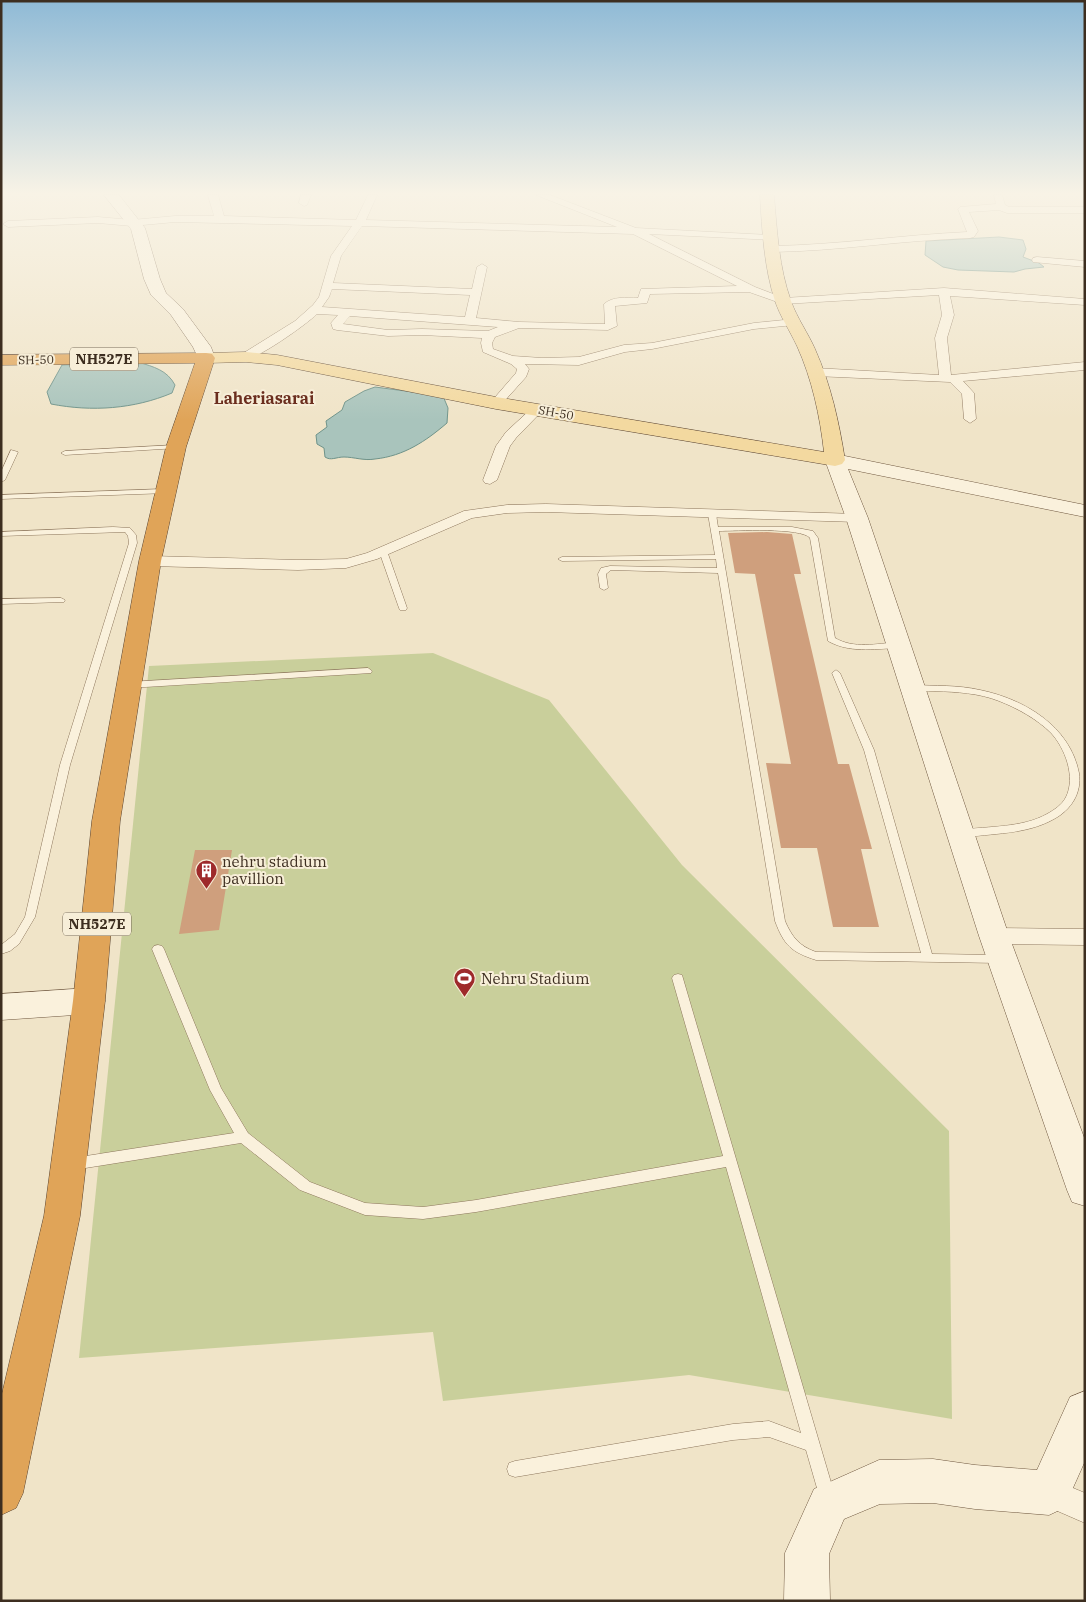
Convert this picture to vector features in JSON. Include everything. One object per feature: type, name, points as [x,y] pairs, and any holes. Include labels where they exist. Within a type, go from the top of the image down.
[{"type":"highway","name":"SH-50","points":[[1,360],[206,358]]},
{"type":"highway","name":"NH527E","points":[[1,1493],[62,1216],[89,1001],[106,821],[150,561],[176,447],[206,358]]},
{"type":"main road","points":[[777,270],[783,301],[815,372],[831,422],[835,460]]},
{"type":"main road","name":"SH-50","points":[[206,358],[246,356],[303,364],[496,403],[835,460]]},
{"type":"street","points":[[149,270],[159,295],[177,312],[202,347],[206,358]]},
{"type":"street","points":[[246,356],[308,317],[324,297],[332,270]]},
{"type":"street","points":[[470,322],[482,270]]},
{"type":"street","points":[[712,270],[750,289],[783,301],[944,291],[1059,302],[1085,302]]},
{"type":"street","points":[[327,286],[477,292]]},
{"type":"street","points":[[314,310],[518,325],[608,327],[611,326],[609,304],[617,301],[643,301],[645,291],[750,289]]},
{"type":"street","points":[[944,291],[948,314],[941,338],[950,379],[968,393],[970,419]]},
{"type":"street","points":[[347,312],[337,323],[337,327],[388,333],[422,332],[489,336]]},
{"type":"street","points":[[518,325],[491,332],[486,345],[487,350],[493,355],[513,360],[542,362],[579,361],[624,349],[652,346],[754,326],[794,322]]},
{"type":"street","points":[[496,403],[522,374],[523,369],[513,360]]},
{"type":"street","points":[[815,372],[950,379],[1082,368]]},
{"type":"street","points":[[490,480],[503,446],[511,435],[537,410]]},
{"type":"street","points":[[835,460],[1085,511]]},
{"type":"street","points":[[835,460],[857,518],[911,688],[998,947],[1085,1190]]},
{"type":"street","points":[[150,561],[346,563],[383,552],[469,514],[546,508],[857,518]]},
{"type":"street","points":[[998,947],[1085,937]]},
{"type":"street","points":[[1,1007],[89,1001]]},
{"type":"street","points":[[808,1601],[807,1553],[829,1504],[879,1482],[933,1481],[1067,1501],[1085,1412]]},
{"type":"lane","points":[[65,453],[176,447]]},
{"type":"lane","points":[[1,480],[14,452]]},
{"type":"lane","points":[[1,497],[165,491]]},
{"type":"lane","points":[[712,514],[780,921],[786,936],[799,951],[816,956],[928,958],[998,947]]},
{"type":"lane","points":[[715,528],[792,529],[810,533],[814,538],[831,639],[839,645],[897,645]]},
{"type":"lane","points":[[1,534],[127,530],[132,535],[133,543],[65,765],[30,918],[21,934],[9,948],[1,950]]},
{"type":"lane","points":[[383,552],[403,608]]},
{"type":"lane","points":[[562,559],[719,556]]},
{"type":"lane","points":[[604,588],[602,574],[604,570],[610,568],[722,571]]},
{"type":"lane","points":[[1,602],[61,600]]},
{"type":"lane","points":[[129,685],[368,670]]},
{"type":"lane","points":[[836,673],[869,750],[928,958]]},
{"type":"lane","points":[[911,688],[984,693],[1003,699],[1052,728],[1063,742],[1074,767],[1076,785],[1072,800],[1055,813],[1036,823],[960,834]]},
{"type":"lane","points":[[158,949],[216,1090],[243,1137],[305,1186],[365,1209],[423,1213],[476,1206],[730,1160]]},
{"type":"lane","points":[[678,978],[829,1504]]},
{"type":"lane","points":[[68,1165],[243,1137]]},
{"type":"lane","points":[[514,1469],[733,1432],[769,1430],[812,1444]]},
{"type":"green space","name":"Nehru Stadium","points":[[433,653],[549,700],[682,865],[949,1131],[952,1419],[689,1375],[443,1401],[433,1332],[79,1358],[149,666]]},
{"type":"water","points":[[957,270],[1022,270],[1014,272]]},
{"type":"water","points":[[138,362],[160,370],[168,376],[175,385],[172,393],[143,403],[113,408],[82,408],[51,404],[47,392],[62,365]]},
{"type":"water","points":[[375,387],[443,396],[448,408],[447,423],[423,442],[396,455],[371,459],[344,457],[329,459],[325,457],[324,448],[317,444],[316,435],[327,427],[326,421],[342,410],[345,402]]},
{"type":"building","points":[[767,532],[792,534],[801,574],[794,574],[838,764],[849,764],[872,849],[861,849],[879,927],[833,927],[817,848],[781,848],[766,763],[791,764],[755,574],[735,573],[728,533]]},
{"type":"building","name":"nehru stadium pavillion","points":[[195,850],[232,850],[219,930],[179,934]]},
{"type":"place","name":"nehru stadium pavillion","points":[[206,890]]},
{"type":"place","name":"Nehru Stadium","points":[[465,998]]},
{"type":"district","name":"Laheriasarai","points":[[264,398]]}]
